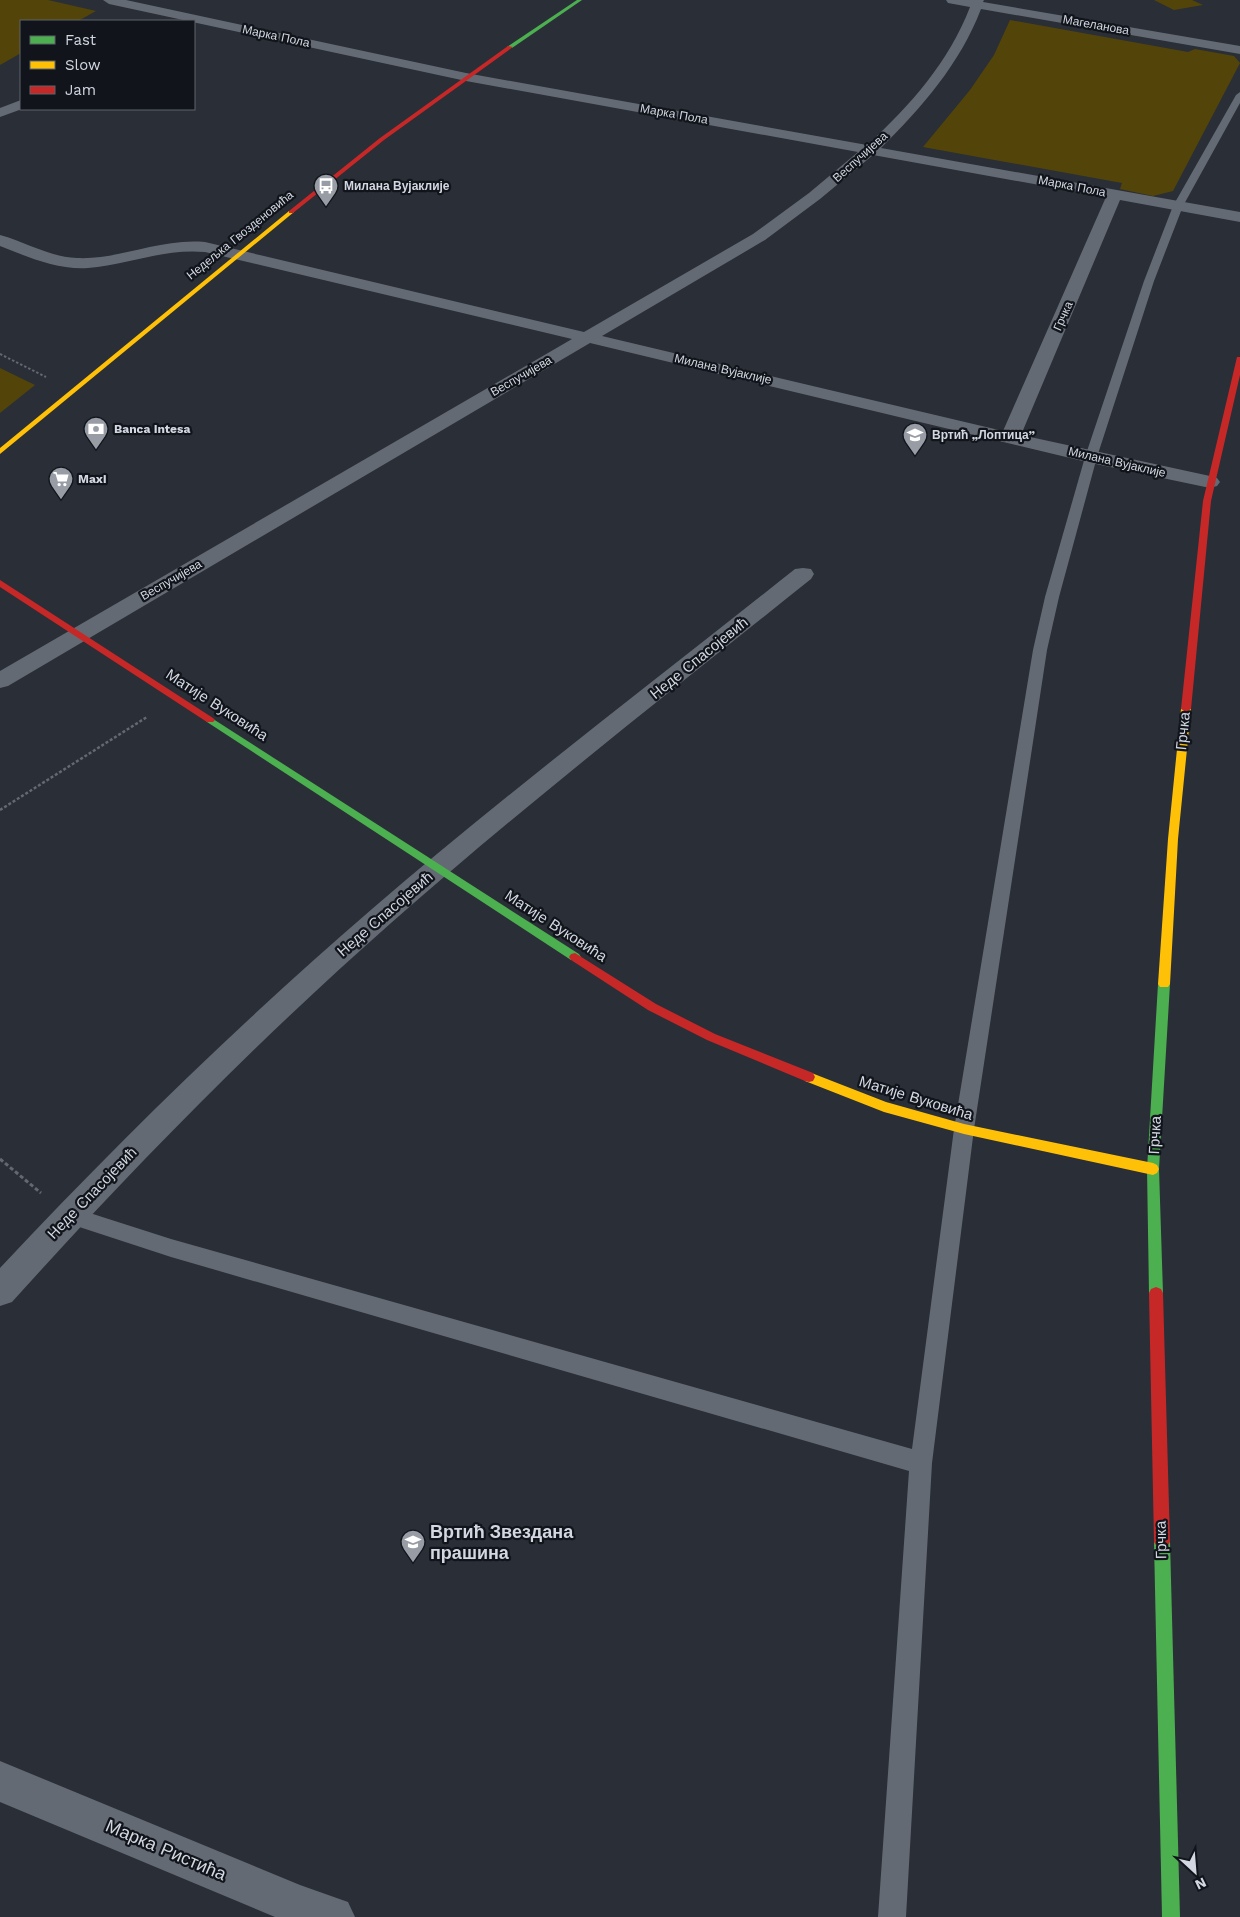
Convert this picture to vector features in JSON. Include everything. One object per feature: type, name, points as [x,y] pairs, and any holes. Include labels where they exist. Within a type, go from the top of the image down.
[{"type":"street","name":"Марка Пола","points":[[109,0],[466,77],[1240,217]]},
{"type":"street","points":[[143,7],[158,0]]},
{"type":"street","name":"Недељка Гвозденовића","points":[[0,452],[236,255],[382,139],[466,77],[580,0]]},
{"type":"street","name":"Магеланова","points":[[952,0],[977,2],[1240,50]]},
{"type":"street","name":"Веспучијева","points":[[0,681],[759,237],[830,185],[869,150],[928,88],[963,37],[977,2]]},
{"type":"street","points":[[0,113],[20,104]]},
{"type":"street","name":"Грчка","points":[[1010,438],[1115,194]]},
{"type":"street","name":"Милана Вујаклије","points":[[0,240],[64,262],[96,262],[188,246],[202,247],[1091,457],[1210,482]]},
{"type":"street","name":"Грчка","points":[[1171,1917],[1153,1169],[1172,839],[1210,482],[1240,360]]},
{"type":"street","name":"Неде Спасојевић","points":[[0,1291],[68,1215],[273,1014],[439,867],[803,574]]},
{"type":"street","name":"Матије Вуковића","points":[[0,583],[80,633],[652,1007],[683,1024],[884,1107],[964,1129],[1153,1169]]},
{"type":"street","name":"Марка Ристића","points":[[0,1781],[310,1913]]},
{"type":"lane","points":[[892,1917],[921,1463],[964,1129],[1040,650],[1052,597],[1091,457],[1130,334],[1178,206],[1240,96]]},
{"type":"lane","points":[[68,1215],[171,1248],[921,1463]]},
{"type":"path","points":[[0,354],[73,391]]},
{"type":"path","points":[[0,810],[178,697]]},
{"type":"path","points":[[0,1159],[68,1215]]},
{"type":"shaded area","points":[[0,0],[48,0],[96,11],[80,20],[20,20],[20,54],[0,65]]},
{"type":"shaded area","points":[[1154,0],[1192,0],[1203,5],[1174,10]]},
{"type":"shaded area","points":[[1010,20],[1188,52],[1195,49],[1234,56],[1240,63],[1173,191],[1153,196],[1120,189],[1122,183],[923,147],[970,90],[994,55]]},
{"type":"shaded area","points":[[0,368],[35,385],[0,413]]},
{"type":"traffic: fast","points":[[510,47],[580,0]]},
{"type":"traffic: fast","points":[[210,720],[575,957]]},
{"type":"traffic: fast","points":[[1156,1293],[1153,1169],[1164,984]]},
{"type":"traffic: fast","points":[[1162,1542],[1171,1917]]},
{"type":"traffic: slow","points":[[0,452],[291,212]]},
{"type":"traffic: slow","points":[[1164,984],[1173,839],[1186,709]]},
{"type":"traffic: slow","points":[[809,1077],[884,1107],[964,1129],[1153,1169]]},
{"type":"traffic: jam","points":[[291,212],[382,139],[510,47]]},
{"type":"traffic: jam","points":[[1186,709],[1207,501],[1240,359]]},
{"type":"traffic: jam","points":[[0,583],[210,720]]},
{"type":"traffic: jam","points":[[575,957],[652,1007],[711,1037],[809,1077]]},
{"type":"traffic: jam","points":[[1156,1293],[1162,1542]]},
{"type":"place","name":"Милана Вујаклије","points":[[326,207]]},
{"type":"place","name":"Banca Intesa","points":[[96,450]]},
{"type":"place","name":"Вртић „Лоптица”","points":[[915,456]]},
{"type":"place","name":"Maxi","points":[[61,500]]},
{"type":"place","name":"Вртић Звездана прашина","points":[[413,1563]]}]
